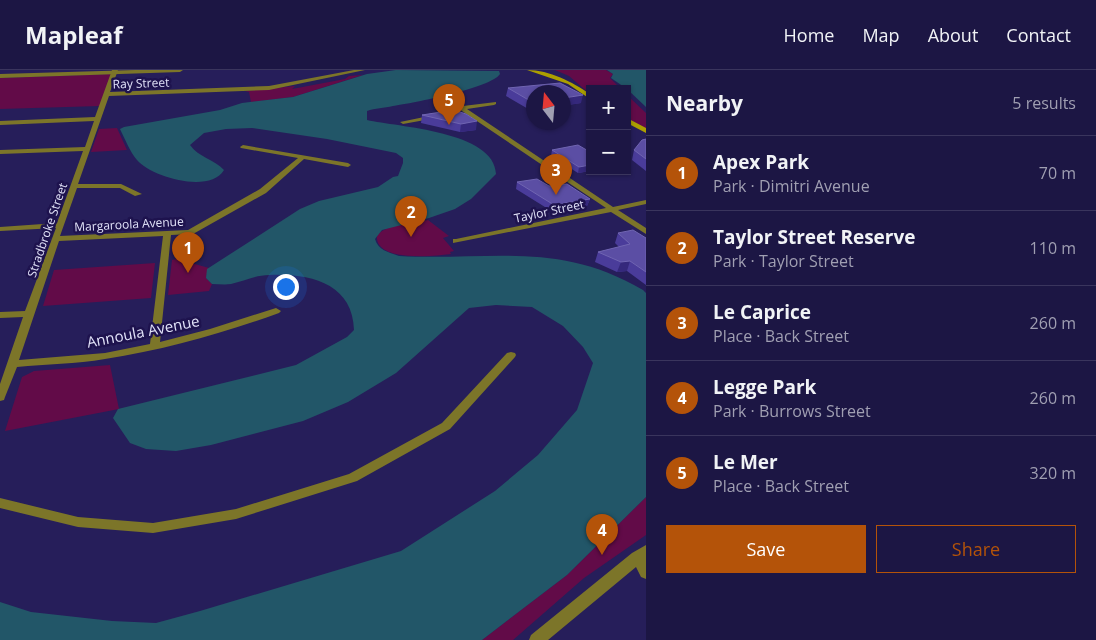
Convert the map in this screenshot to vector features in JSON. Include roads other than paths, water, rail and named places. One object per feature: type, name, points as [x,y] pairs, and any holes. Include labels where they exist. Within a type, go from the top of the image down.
[{"type":"main road","points":[[530,70],[570,83],[586,94]]},
{"type":"main road","points":[[631,122],[646,131]]},
{"type":"street","points":[[0,76],[180,70]]},
{"type":"street","name":"Ray Street","points":[[107,94],[269,88],[362,70]]},
{"type":"street","name":"Stradbroke Street","points":[[0,397],[114,71]]},
{"type":"street","points":[[453,102],[462,111],[646,232]]},
{"type":"street","points":[[462,111],[494,102]]},
{"type":"street","points":[[403,122],[440,116]]},
{"type":"street","points":[[0,123],[98,119]]},
{"type":"street","points":[[243,147],[348,165]]},
{"type":"street","points":[[0,152],[87,148]]},
{"type":"street","name":"Margaroola Avenue","points":[[56,239],[190,232],[262,191],[302,158]]},
{"type":"street","points":[[74,186],[120,186],[138,194]]},
{"type":"street","name":"Taylor Street","points":[[456,241],[646,202]]},
{"type":"street","points":[[0,228],[60,225]]},
{"type":"street","points":[[155,346],[167,233]]},
{"type":"street","name":"Annoula Avenue","points":[[13,364],[104,356],[155,346],[230,328],[276,311]]},
{"type":"street","points":[[0,315],[29,314]]},
{"type":"street","points":[[0,503],[78,522],[153,528],[236,514],[353,478],[446,426],[511,354]]},
{"type":"street","points":[[536,640],[642,554],[646,573]]},
{"type":"water","points":[[396,70],[499,71],[500,74],[494,79],[467,89],[367,111],[367,120],[442,134],[463,140],[480,148],[491,160],[496,174],[471,199],[455,209],[382,230],[375,239],[376,243],[384,250],[399,256],[523,256],[582,264],[612,274],[643,290],[646,293],[646,497],[567,575],[482,640],[0,640],[0,602],[31,612],[112,621],[156,623],[401,551],[495,491],[538,455],[577,410],[593,363],[583,347],[563,326],[532,307],[496,305],[469,308],[396,373],[348,402],[303,421],[211,445],[176,451],[146,449],[130,443],[113,418],[118,409],[296,365],[347,337],[354,330],[352,314],[346,301],[337,291],[326,284],[299,276],[269,275],[231,284],[212,284],[206,278],[207,269],[300,209],[319,201],[378,187],[393,177],[398,176],[403,163],[403,158],[396,153],[327,139],[252,128],[226,129],[204,133],[190,145],[224,170],[217,177],[206,181],[194,182],[167,177],[144,166],[132,153],[120,129],[220,110],[242,103],[293,97],[367,74]]},
{"type":"water","points":[[607,70],[646,70],[646,107],[631,93],[631,85],[621,85],[611,78],[613,74]]},
{"type":"place","name":"Le Mer","points":[[449,125]]},
{"type":"place","name":"Le Caprice","points":[[556,195]]},
{"type":"place","name":"Taylor Street Reserve","points":[[411,237]]},
{"type":"place","name":"Apex Park","points":[[188,273]]},
{"type":"place","name":"Legge Park","points":[[602,555]]}]
